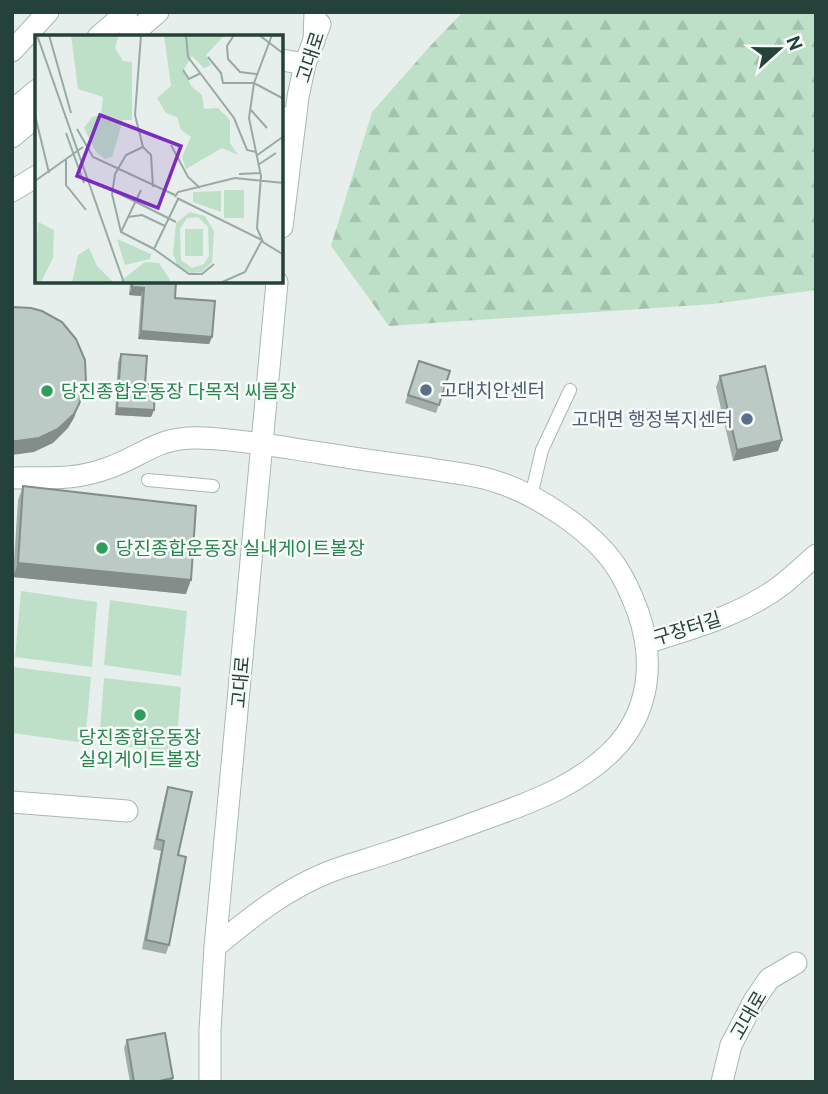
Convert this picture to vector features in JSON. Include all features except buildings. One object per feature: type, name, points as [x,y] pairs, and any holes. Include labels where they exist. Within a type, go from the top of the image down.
[{"type":"street","points":[[12,51],[48,12]]},
{"type":"street","points":[[100,35],[127,12]]},
{"type":"street","points":[[131,35],[158,12]]},
{"type":"street","points":[[314,41],[315,12]]},
{"type":"street","name":"고대로","points":[[284,210],[298,97],[306,64],[325,12]]},
{"type":"street","points":[[284,60],[306,64]]},
{"type":"street","points":[[12,111],[35,92]]},
{"type":"street","points":[[12,137],[35,118]]},
{"type":"street","points":[[284,122],[292,141]]},
{"type":"street","points":[[12,191],[35,177]]},
{"type":"street","name":"고대로","points":[[209,1082],[215,947],[276,284]]},
{"type":"street","name":"구장터길","points":[[12,478],[58,479],[95,473],[168,441],[181,438],[262,444],[474,476],[531,496],[552,509],[604,551],[625,581],[637,608],[646,643],[727,616],[758,601],[782,585],[816,555]]},
{"type":"street","points":[[215,947],[252,917],[299,886],[330,871],[446,834],[529,803],[570,784],[613,749],[641,708],[648,671],[646,643]]},
{"type":"street","points":[[12,802],[127,811]]},
{"type":"street","name":"고대로","points":[[722,1082],[731,1045],[754,1001],[769,979],[796,963]]},
{"type":"lane","points":[[531,496],[542,450],[570,390]]},
{"type":"lane","points":[[148,480],[213,486]]},
{"type":"green space","points":[[463,12],[816,12],[816,290],[713,304],[389,326],[331,246],[372,112]]},
{"type":"green space","points":[[21,591],[97,602],[92,667],[15,657]]},
{"type":"green space","name":"당진종합운동장 실외게이트볼장","points":[[110,600],[187,611],[181,676],[104,665]]},
{"type":"green space","name":"당진종합운동장 실외게이트볼장","points":[[14,667],[91,677],[85,743],[12,733]]},
{"type":"green space","name":"당진종합운동장 실외게이트볼장","points":[[104,678],[181,687],[176,753],[99,743]]},
{"type":"place","name":"고대치안센터","points":[[426,390]]},
{"type":"place","name":"당진종합운동장 다목적 씨름장","points":[[47,391]]},
{"type":"place","name":"고대면 행정복지센터","points":[[747,419]]},
{"type":"place","name":"당진종합운동장 실내게이트볼장","points":[[102,548]]},
{"type":"place","name":"당진종합운동장 실외게이트볼장","points":[[140,715]]}]
